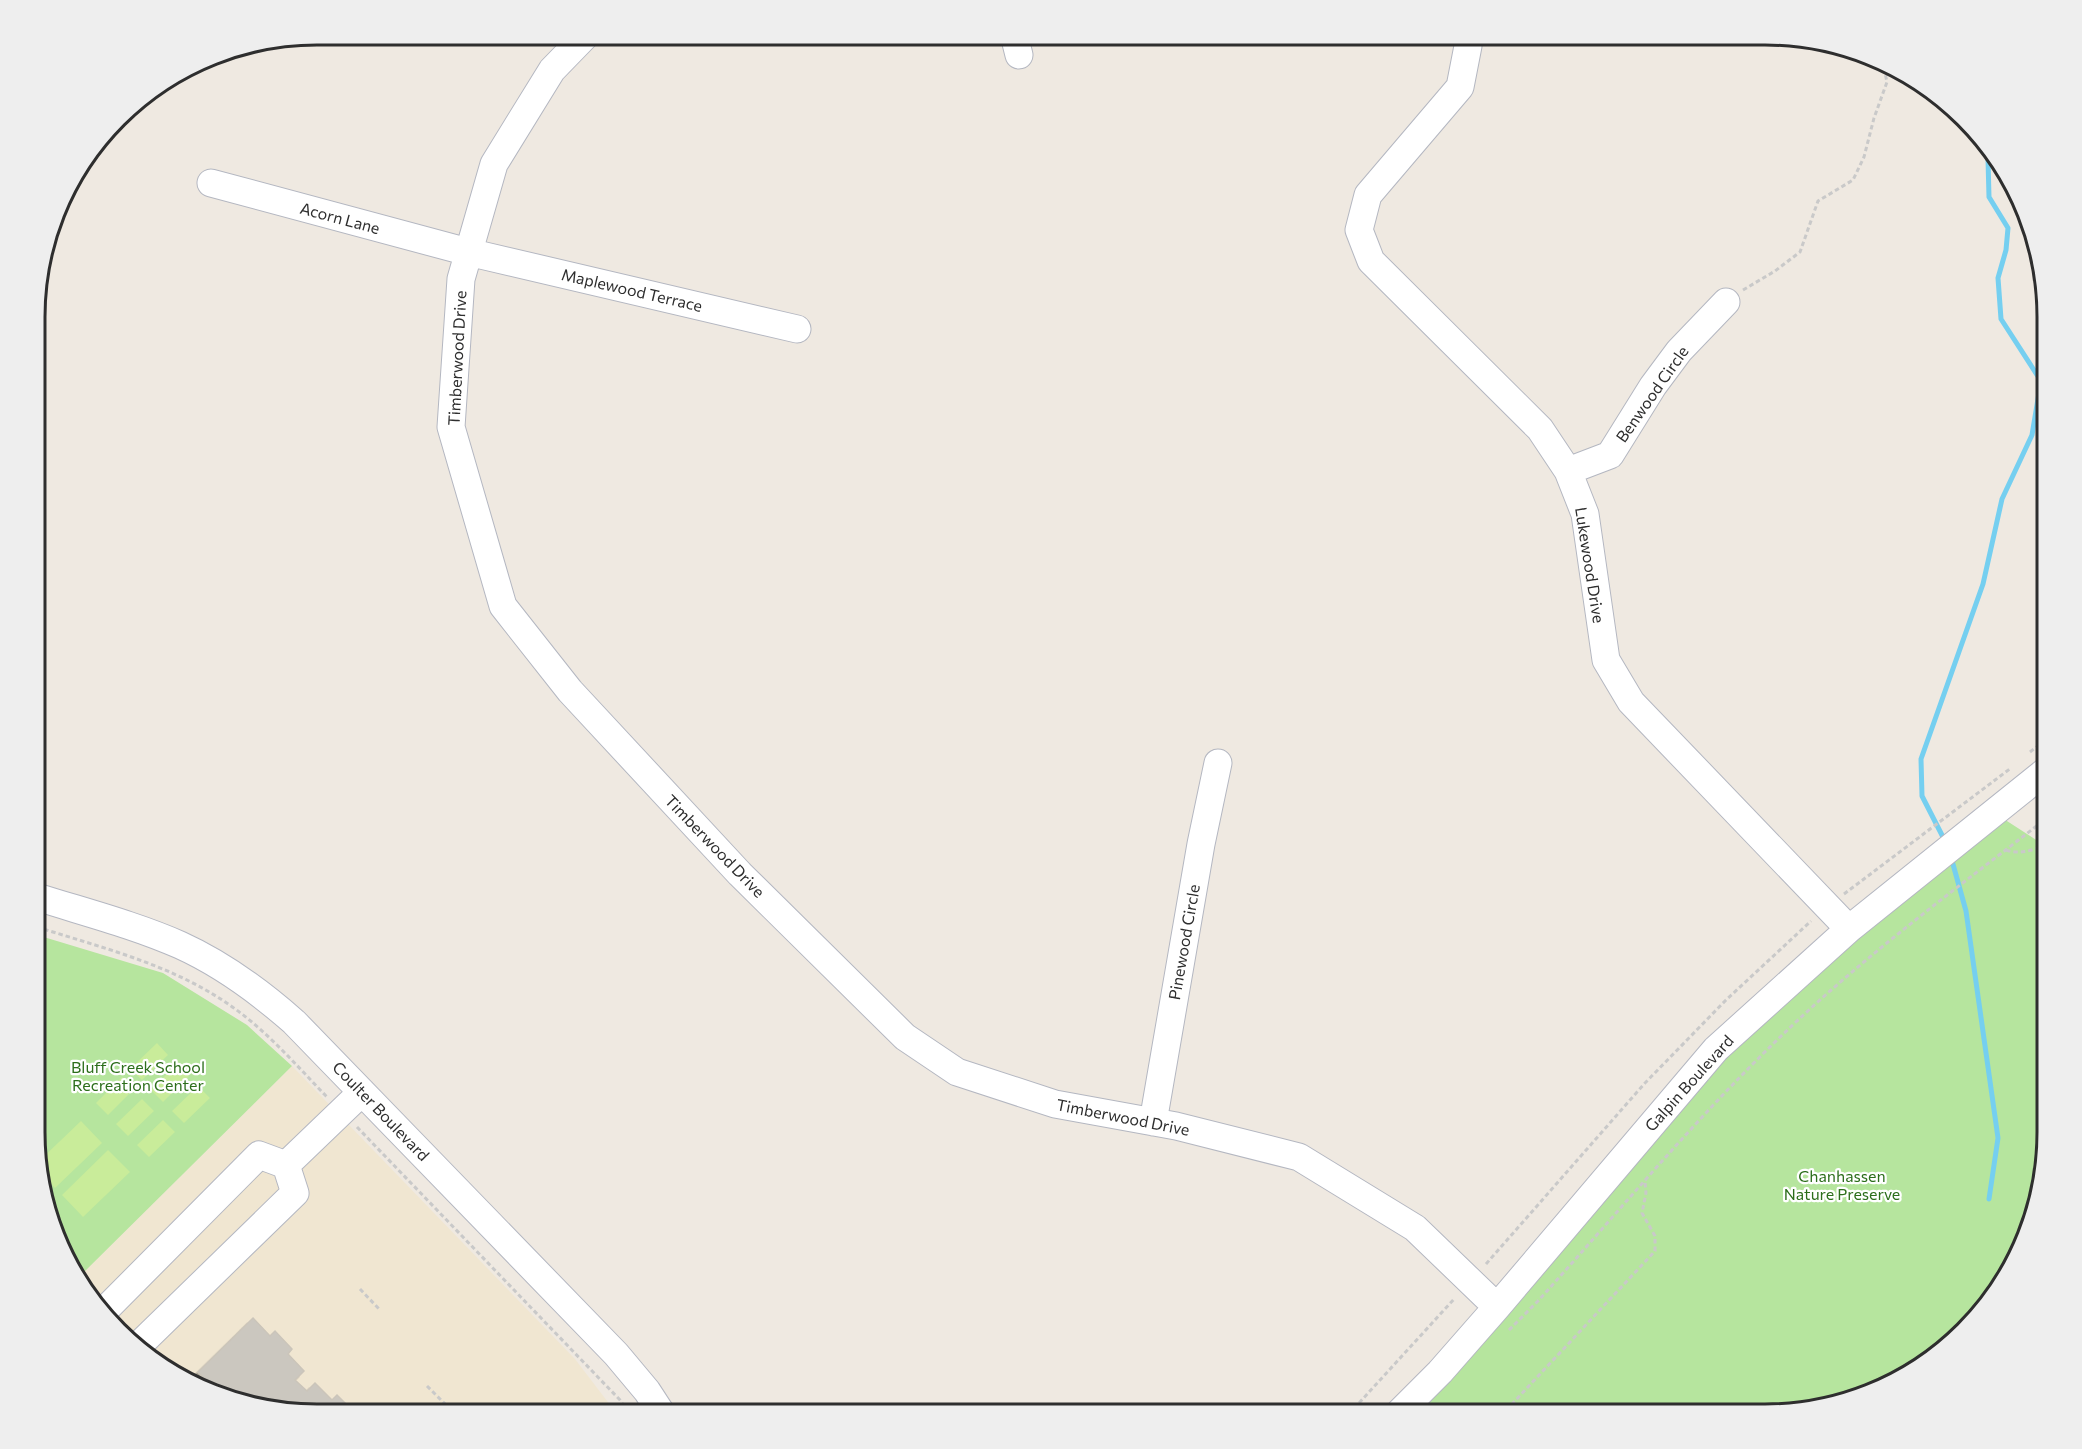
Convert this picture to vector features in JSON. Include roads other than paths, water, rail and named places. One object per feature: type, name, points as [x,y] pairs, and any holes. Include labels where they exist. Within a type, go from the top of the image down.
[{"type":"street","name":"Timberwood Drive","points":[[576,45],[552,69],[494,164],[461,279],[451,427],[503,606],[570,691],[740,874],[905,1037],[957,1072],[1055,1104],[1153,1122],[1299,1156],[1415,1228],[1497,1307]]},
{"type":"street","name":"Lukewood Drive","points":[[1468,46],[1460,87],[1368,195],[1359,230],[1371,261],[1540,429],[1568,471],[1585,514],[1606,660],[1631,702],[1849,928]]},
{"type":"street","name":"Acorn Lane","points":[[211,183],[468,252]]},
{"type":"street","name":"Maplewood Terrace","points":[[468,252],[797,329]]},
{"type":"street","name":"Benwood Circle","points":[[1568,471],[1610,455],[1653,386],[1679,351],[1725,302]]},
{"type":"street","name":"Pinewood Circle","points":[[1153,1122],[1201,844],[1218,763]]},
{"type":"street","name":"Galpin Boulevard","points":[[1408,1404],[1440,1372],[1497,1307],[1716,1049],[1849,928],[2037,778]]},
{"type":"street","name":"Coulter Boulevard","points":[[45,900],[181,945],[210,961],[269,1000],[294,1022],[616,1354],[655,1404]]},
{"type":"street","points":[[286,1165],[362,1092]]},
{"type":"street","points":[[108,1307],[259,1155],[286,1165]]},
{"type":"street","points":[[142,1341],[295,1193],[286,1165]]},
{"type":"waterway","points":[[1988,162],[1989,197],[2008,228],[2006,250],[1998,278],[2001,319],[2037,375]]},
{"type":"waterway","points":[[1946,843],[1922,796],[1921,759],[1983,584],[2002,499],[2032,435],[2037,405]]},
{"type":"waterway","points":[[1951,857],[1966,911],[1998,1138],[1989,1199]]},
{"type":"park label","name":"Bluff Creek School Recreation Center","points":[[138,1076]]},
{"type":"park label","name":"Chanhassen Nature Preserve","points":[[1842,1185]]}]
